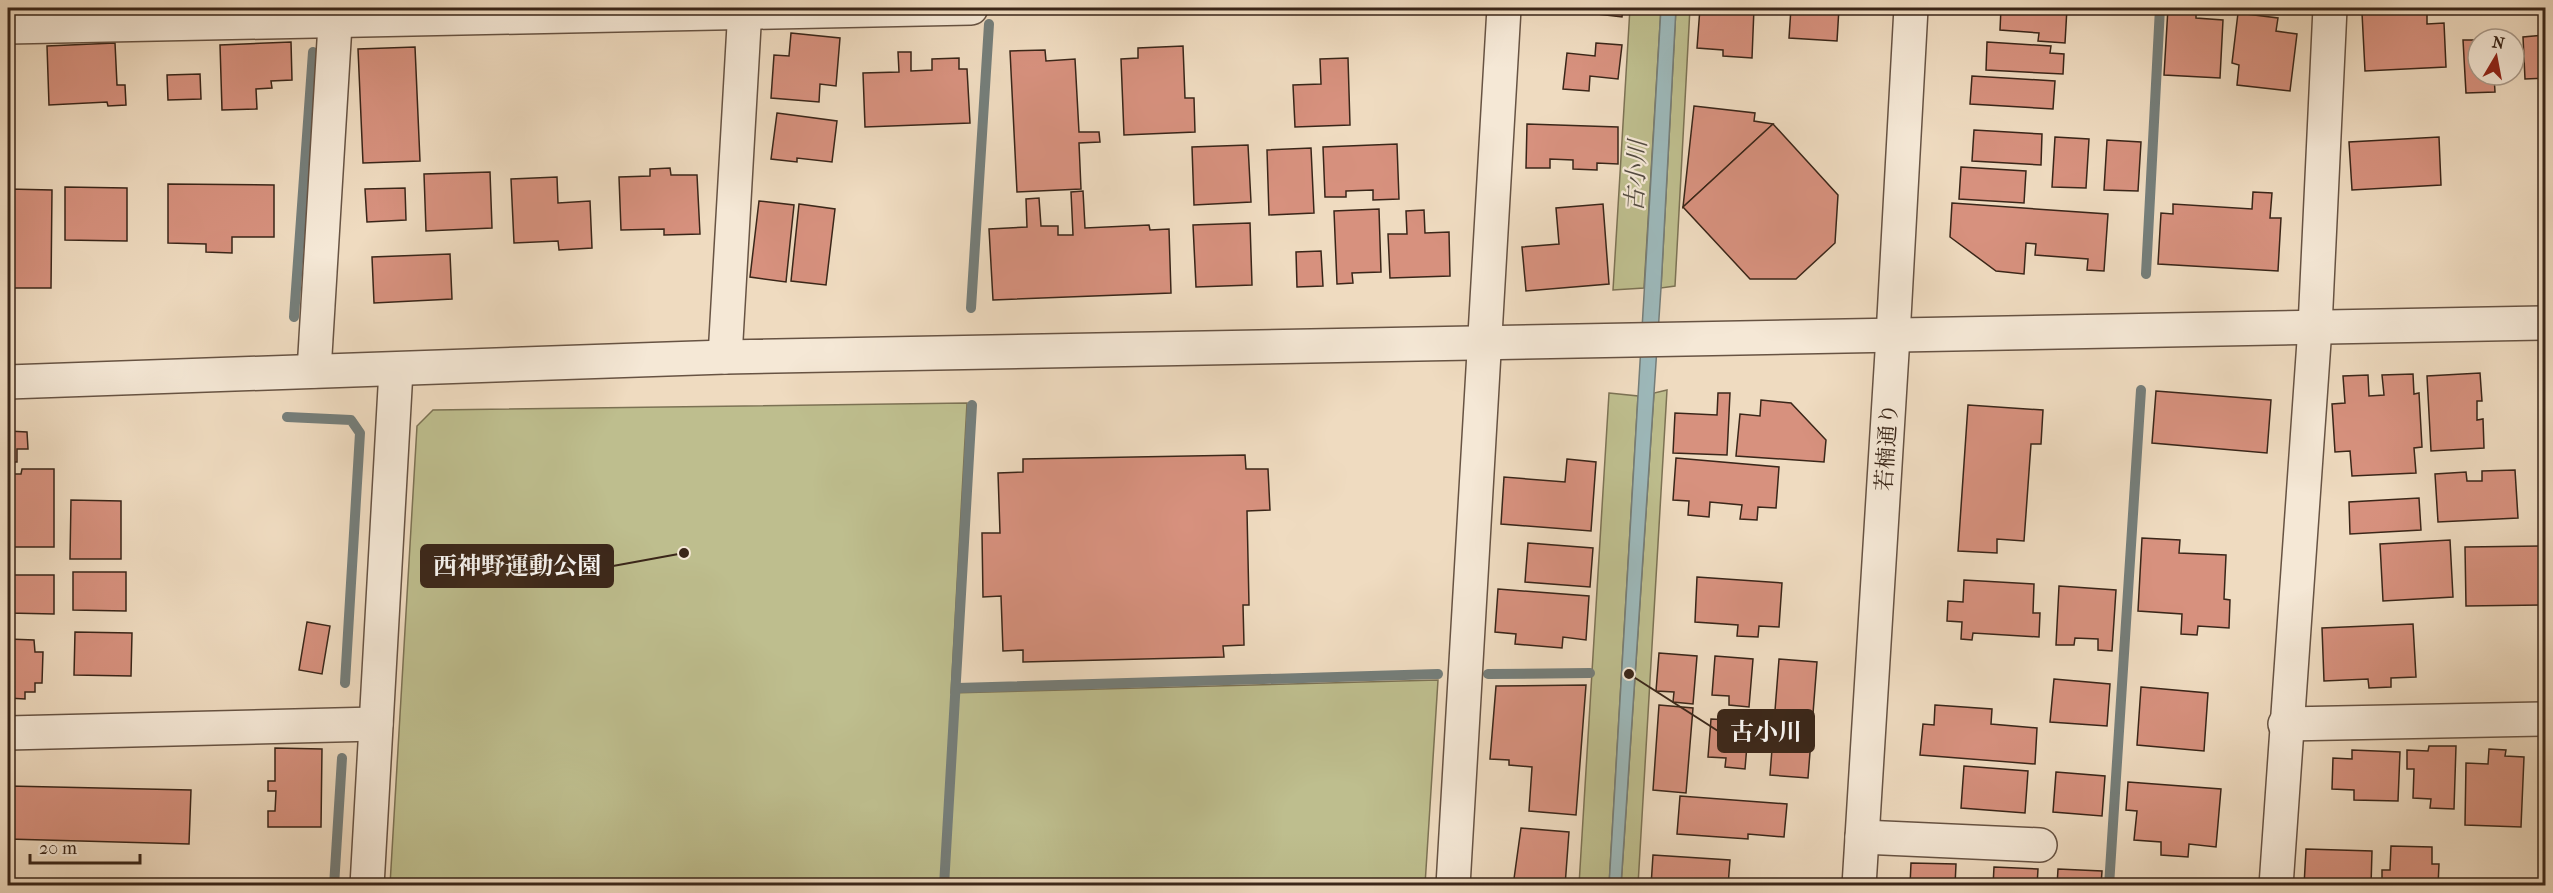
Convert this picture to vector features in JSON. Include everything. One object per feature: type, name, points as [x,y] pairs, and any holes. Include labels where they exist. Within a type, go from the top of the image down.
[{"type":"street","points":[[8,27],[335,14],[971,8]]},
{"type":"street","points":[[1453,885],[1504,8]]},
{"type":"street","name":"若楠通り","points":[[1859,885],[1911,8]]},
{"type":"street","points":[[2276,885],[2285,724],[2315,327],[2330,8]]},
{"type":"street","points":[[725,357],[745,10]]},
{"type":"street","points":[[314,372],[335,14]]},
{"type":"street","points":[[8,382],[725,357],[1893,336],[2007,331],[2546,323]]},
{"type":"street","points":[[367,885],[396,370]]},
{"type":"street","points":[[2285,724],[2546,719]]},
{"type":"street","points":[[8,733],[376,724]]},
{"type":"street","points":[[1862,837],[2040,844]]},
{"type":"green space","points":[[1630,8],[1661,8],[1644,288],[1613,290]]},
{"type":"green space","points":[[1676,8],[1690,8],[1675,286],[1661,288]]},
{"type":"green space","points":[[1667,390],[1638,885],[1621,886],[1654,393]]},
{"type":"green space","points":[[1609,393],[1638,396],[1609,885],[1579,885]]},
{"type":"green space","points":[[967,403],[951,693],[1438,680],[1425,885],[390,885],[417,426],[433,410]]},
{"type":"water","points":[[1661,8],[1676,8],[1661,288],[1621,885],[1609,886]]},
{"type":"building","points":[[1578,8],[1623,8],[1622,17],[1589,13],[1589,9]]},
{"type":"building","points":[[1700,8],[1754,8],[1752,58],[1723,56],[1723,50],[1697,48]]},
{"type":"building","points":[[1791,8],[1839,8],[1837,41],[1789,38]]},
{"type":"building","points":[[2001,8],[2067,8],[2065,43],[2038,41],[2039,33],[2000,30]]},
{"type":"building","points":[[2168,8],[2196,8],[2196,18],[2223,20],[2220,78],[2164,75]]},
{"type":"building","points":[[2427,10],[2427,24],[2444,23],[2446,67],[2365,71],[2362,13]]},
{"type":"building","points":[[2238,13],[2278,18],[2276,31],[2297,34],[2290,91],[2237,85],[2239,65],[2232,63]]},
{"type":"building","points":[[791,33],[840,38],[836,86],[820,84],[819,102],[771,98],[774,55],[789,56]]},
{"type":"building","points":[[2546,35],[2546,78],[2526,79],[2526,37]]},
{"type":"building","points":[[2463,40],[2466,40],[2466,87],[2495,87],[2495,92],[2466,93]]},
{"type":"building","points":[[291,42],[292,80],[271,81],[272,88],[256,89],[257,109],[222,110],[220,45]]},
{"type":"building","points":[[1987,42],[2051,46],[2050,53],[2064,54],[2063,74],[1986,70]]},
{"type":"building","points":[[115,43],[117,85],[125,85],[126,105],[108,106],[107,102],[49,105],[47,46]]},
{"type":"building","points":[[1596,43],[1622,45],[1618,79],[1590,76],[1589,91],[1563,89],[1567,53],[1595,56]]},
{"type":"building","points":[[1183,46],[1185,98],[1194,98],[1195,132],[1124,135],[1121,59],[1138,58],[1138,48]]},
{"type":"building","points":[[415,47],[420,161],[363,163],[358,49]]},
{"type":"building","points":[[1045,50],[1046,61],[1075,59],[1079,132],[1099,132],[1100,142],[1079,143],[1081,189],[1017,192],[1010,51]]},
{"type":"building","points":[[898,52],[911,52],[911,71],[932,70],[932,59],[959,58],[959,69],[967,69],[970,123],[865,127],[863,73],[899,72]]},
{"type":"building","points":[[1348,58],[1350,125],[1295,127],[1293,85],[1321,84],[1320,59]]},
{"type":"building","points":[[200,74],[201,99],[168,100],[167,75]]},
{"type":"building","points":[[1972,76],[2055,81],[2053,109],[1970,104]]},
{"type":"building","points":[[1694,106],[1755,113],[1754,121],[1773,124],[1683,207]]},
{"type":"building","points":[[777,113],[837,121],[832,162],[797,158],[797,162],[771,159]]},
{"type":"building","points":[[1527,124],[1618,127],[1618,164],[1597,163],[1597,170],[1573,169],[1573,160],[1550,159],[1550,168],[1526,168]]},
{"type":"building","points":[[1773,124],[1838,195],[1835,243],[1796,279],[1750,279],[1683,207]]},
{"type":"building","points":[[1974,130],[2042,134],[2041,165],[1972,161]]},
{"type":"building","points":[[2055,137],[2089,139],[2086,188],[2052,187]]},
{"type":"building","points":[[2439,137],[2441,185],[2352,190],[2349,142]]},
{"type":"building","points":[[2107,140],[2141,142],[2138,191],[2104,190]]},
{"type":"building","points":[[1397,144],[1399,199],[1373,200],[1373,190],[1346,191],[1346,197],[1325,197],[1323,147]]},
{"type":"building","points":[[1248,145],[1251,202],[1194,205],[1192,147]]},
{"type":"building","points":[[1311,148],[1314,213],[1269,215],[1267,150]]},
{"type":"building","points":[[1961,167],[2026,171],[2024,203],[1959,199]]},
{"type":"building","points":[[670,168],[671,175],[697,175],[700,234],[664,235],[664,229],[621,230],[619,177],[650,176],[650,169]]},
{"type":"building","points":[[490,172],[492,228],[426,231],[424,174]]},
{"type":"building","points":[[557,177],[558,203],[590,201],[592,248],[559,250],[558,241],[514,243],[511,179]]},
{"type":"building","points":[[168,184],[274,185],[274,237],[232,237],[232,253],[206,252],[206,244],[168,243]]},
{"type":"building","points":[[65,187],[127,188],[127,241],[65,240]]},
{"type":"building","points":[[405,188],[406,220],[367,222],[365,189]]},
{"type":"building","points":[[8,189],[52,190],[51,288],[8,288]]},
{"type":"building","points":[[1083,191],[1085,228],[1149,225],[1150,230],[1169,229],[1171,293],[993,300],[989,229],[1027,227],[1026,199],[1039,198],[1041,226],[1058,226],[1058,235],[1073,235],[1071,192]]},
{"type":"building","points":[[2253,192],[2272,193],[2270,218],[2281,218],[2278,271],[2158,264],[2161,213],[2173,214],[2173,204],[2252,209]]},
{"type":"building","points":[[759,201],[794,205],[786,282],[750,277]]},
{"type":"building","points":[[1952,203],[2108,214],[2104,271],[2087,270],[2088,259],[2035,255],[2036,244],[2026,243],[2024,274],[1996,271],[1950,237]]},
{"type":"building","points":[[799,204],[835,209],[826,285],[791,281]]},
{"type":"building","points":[[1603,204],[1609,284],[1526,291],[1522,247],[1559,244],[1556,208]]},
{"type":"building","points":[[1379,209],[1381,272],[1352,273],[1353,283],[1337,284],[1334,211]]},
{"type":"building","points":[[1424,210],[1425,233],[1449,232],[1450,276],[1390,278],[1388,234],[1407,234],[1406,211]]},
{"type":"building","points":[[1250,223],[1252,285],[1196,287],[1193,225]]},
{"type":"building","points":[[1321,251],[1323,286],[1297,287],[1296,252]]},
{"type":"building","points":[[450,254],[452,299],[374,303],[372,257]]},
{"type":"building","points":[[2480,373],[2482,401],[2477,401],[2477,420],[2483,419],[2484,448],[2431,451],[2427,376]]},
{"type":"building","points":[[2413,374],[2414,394],[2419,393],[2422,447],[2414,448],[2416,473],[2352,476],[2350,451],[2335,452],[2332,404],[2345,403],[2343,376],[2368,375],[2369,396],[2384,395],[2382,375]]},
{"type":"building","points":[[2156,391],[2271,400],[2267,453],[2152,443]]},
{"type":"building","points":[[1718,393],[1730,393],[1727,455],[1673,453],[1675,413],[1717,415]]},
{"type":"building","points":[[1761,400],[1791,403],[1826,440],[1824,462],[1736,456],[1740,414],[1760,416]]},
{"type":"building","points":[[1968,405],[2043,410],[2041,444],[2031,444],[2024,541],[1997,539],[1997,553],[1958,551]]},
{"type":"building","points":[[8,431],[27,432],[28,449],[17,449],[17,462],[8,462]]},
{"type":"building","points":[[1245,455],[1246,469],[1268,469],[1270,510],[1247,511],[1249,605],[1243,605],[1244,645],[1223,646],[1224,657],[1023,662],[1023,650],[1003,651],[1001,596],[983,597],[982,533],[1000,533],[998,473],[1023,472],[1023,459]]},
{"type":"building","points":[[1676,458],[1779,467],[1776,508],[1758,507],[1757,520],[1740,519],[1742,505],[1710,502],[1709,517],[1688,515],[1689,501],[1673,500]]},
{"type":"building","points":[[1567,459],[1596,462],[1591,531],[1501,524],[1504,477],[1565,482]]},
{"type":"building","points":[[22,469],[54,469],[54,547],[8,547],[8,474],[21,474]]},
{"type":"building","points":[[2515,470],[2518,518],[2438,522],[2435,474],[2466,472],[2467,481],[2482,481],[2482,471]]},
{"type":"building","points":[[2419,498],[2421,530],[2350,534],[2349,502]]},
{"type":"building","points":[[71,500],[121,501],[121,559],[70,559]]},
{"type":"building","points":[[2142,538],[2180,540],[2179,553],[2226,555],[2224,599],[2230,600],[2229,628],[2198,626],[2197,635],[2181,634],[2182,614],[2138,611]]},
{"type":"building","points":[[2450,540],[2453,597],[2383,601],[2380,544]]},
{"type":"building","points":[[1528,543],[1593,548],[1590,587],[1525,582]]},
{"type":"building","points":[[2546,546],[2546,605],[2466,606],[2465,547]]},
{"type":"building","points":[[73,572],[126,572],[126,611],[73,610]]},
{"type":"building","points":[[8,575],[54,575],[54,614],[8,613]]},
{"type":"building","points":[[1697,577],[1782,583],[1779,627],[1759,626],[1758,637],[1737,636],[1738,625],[1695,622]]},
{"type":"building","points":[[1964,580],[2034,584],[2033,613],[2040,613],[2039,637],[1973,633],[1972,640],[1961,639],[1962,622],[1947,621],[1948,601],[1963,602]]},
{"type":"building","points":[[2059,586],[2116,590],[2112,651],[2098,650],[2098,639],[2075,638],[2074,645],[2056,645]]},
{"type":"building","points":[[1498,589],[1589,596],[1586,640],[1563,637],[1562,648],[1515,644],[1516,634],[1495,632]]},
{"type":"building","points":[[307,622],[330,626],[322,674],[299,670]]},
{"type":"building","points":[[2413,624],[2416,677],[2391,678],[2391,687],[2369,688],[2368,679],[2324,681],[2322,628]]},
{"type":"building","points":[[75,632],[132,633],[131,676],[74,675]]},
{"type":"building","points":[[8,639],[34,640],[35,652],[43,652],[42,683],[35,683],[35,692],[25,692],[25,699],[8,698]]},
{"type":"building","points":[[1659,653],[1697,656],[1693,704],[1673,702],[1674,692],[1656,691]]},
{"type":"building","points":[[1715,656],[1753,659],[1749,707],[1729,705],[1729,696],[1712,695]]},
{"type":"building","points":[[1779,659],[1817,662],[1808,778],[1770,775]]},
{"type":"building","points":[[2054,679],[2110,684],[2107,726],[2050,722]]},
{"type":"building","points":[[1586,685],[1576,815],[1529,811],[1532,767],[1509,765],[1509,760],[1490,759],[1496,686]]},
{"type":"building","points":[[2141,687],[2208,693],[2204,751],[2137,745]]},
{"type":"building","points":[[1659,705],[1693,708],[1686,793],[1653,790]]},
{"type":"building","points":[[1935,705],[1992,709],[1991,724],[2037,728],[2035,764],[1920,755],[1923,724],[1934,725]]},
{"type":"building","points":[[1711,719],[1749,721],[1745,769],[1725,767],[1726,758],[1708,757]]},
{"type":"building","points":[[2429,746],[2456,746],[2454,809],[2430,808],[2431,799],[2413,798],[2414,769],[2407,769],[2407,750],[2428,751]]},
{"type":"building","points":[[275,748],[322,749],[321,827],[268,827],[268,811],[275,811],[276,791],[268,791],[268,781],[275,781]]},
{"type":"building","points":[[2489,749],[2506,750],[2505,756],[2524,757],[2521,827],[2465,825],[2466,763],[2488,764]]},
{"type":"building","points":[[2352,750],[2400,752],[2398,801],[2354,800],[2354,790],[2332,789],[2333,758],[2352,759]]},
{"type":"building","points":[[1964,766],[2028,771],[2025,813],[1961,808]]},
{"type":"building","points":[[2056,772],[2105,776],[2102,816],[2053,812]]},
{"type":"building","points":[[2128,782],[2221,789],[2216,847],[2189,844],[2188,857],[2161,855],[2161,842],[2134,840],[2137,811],[2126,810]]},
{"type":"building","points":[[8,786],[191,790],[189,844],[8,839]]},
{"type":"building","points":[[1680,796],[1787,804],[1784,837],[1748,834],[1748,839],[1677,834]]},
{"type":"building","points":[[1521,828],[1569,832],[1565,886],[1513,886]]},
{"type":"building","points":[[2391,846],[2432,847],[2432,864],[2439,864],[2438,886],[2382,886],[2382,870],[2390,870]]},
{"type":"building","points":[[2306,849],[2372,851],[2371,886],[2304,886]]},
{"type":"building","points":[[1653,855],[1730,860],[1728,886],[1651,886]]},
{"type":"building","points":[[1911,863],[1956,864],[1955,886],[1910,886]]},
{"type":"building","points":[[1994,867],[2038,869],[2037,886],[1993,886]]},
{"type":"building","points":[[2058,869],[2102,871],[2101,886],[2057,886]]},
{"type":"waterway","points":[[2146,274],[2160,8]]},
{"type":"waterway","points":[[971,308],[989,24]]},
{"type":"waterway","points":[[294,317],[313,52]]},
{"type":"waterway","points":[[2109,886],[2141,390]]},
{"type":"waterway","points":[[944,886],[972,405]]},
{"type":"waterway","points":[[287,417],[351,420],[360,433],[345,683]]},
{"type":"waterway","points":[[1488,674],[1590,673]]},
{"type":"waterway","points":[[957,688],[1438,674]]},
{"type":"waterway","points":[[334,886],[342,758]]},
{"type":"place","name":"西神野運動公園","points":[[684,553]]},
{"type":"place","name":"古小川","points":[[1629,674]]}]
